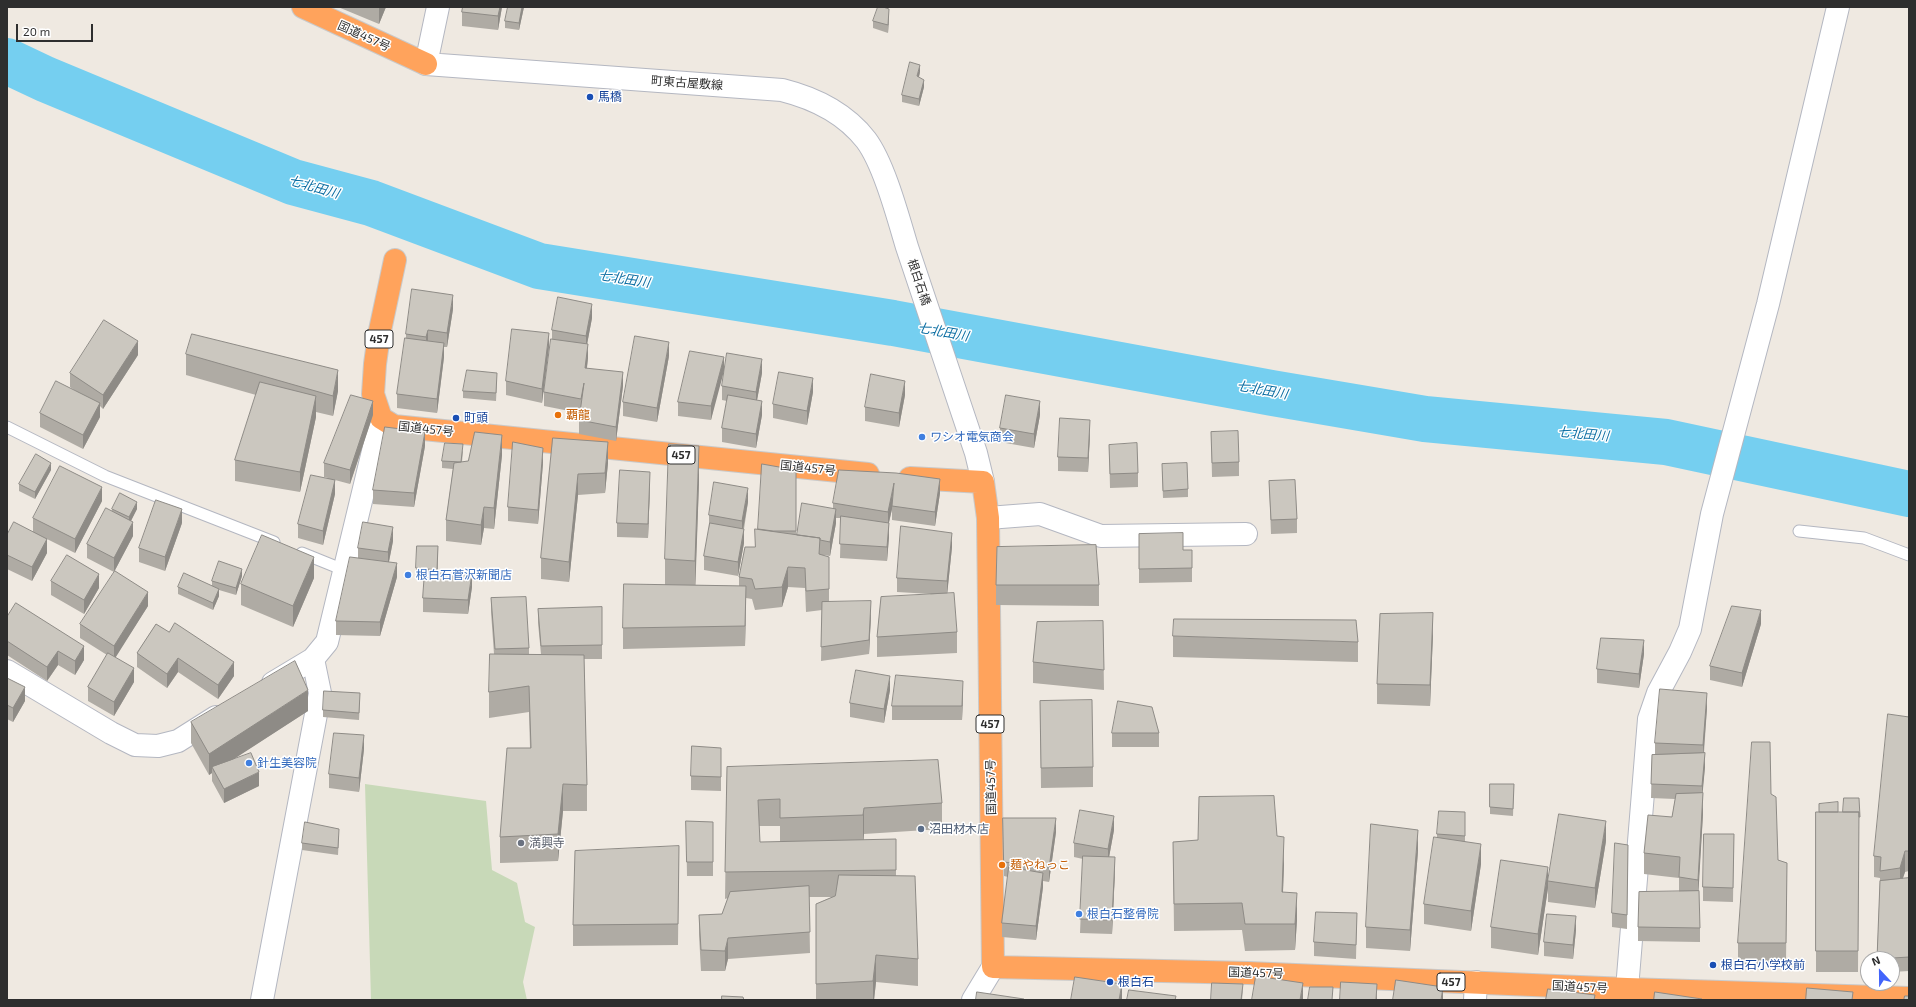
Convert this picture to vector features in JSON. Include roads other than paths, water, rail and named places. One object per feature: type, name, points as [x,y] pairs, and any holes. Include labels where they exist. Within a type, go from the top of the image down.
[{"type":"highway","name":"国道457号","points":[[303,7],[426,64]]},
{"type":"highway","name":"457","points":[[381,418],[373,394],[375,364],[396,260]]},
{"type":"highway","name":"国道457号","points":[[381,418],[394,426],[888,476],[983,482],[988,518],[993,967],[1248,973],[1476,991],[1627,989],[1909,998]]},
{"type":"street","points":[[426,64],[438,7]]},
{"type":"street","points":[[1627,989],[1649,719],[1658,693],[1680,652],[1690,629],[1712,514],[1768,304],[1838,7]]},
{"type":"street","name":"町東古屋敷線","points":[[426,64],[782,90],[804,96],[828,107],[853,126],[866,141],[876,159],[892,201]]},
{"type":"street","name":"根白石橋","points":[[892,201],[976,453],[983,482]]},
{"type":"street","points":[[259,691],[313,658],[327,642],[381,418]]},
{"type":"street","points":[[988,518],[1040,514],[1101,536],[1246,534]]},
{"type":"street","points":[[262,1000],[320,693],[313,658]]},
{"type":"street","points":[[7,671],[111,733],[135,745],[158,746],[178,741],[232,708]]},
{"type":"street","points":[[973,1000],[993,967]]},
{"type":"lane","points":[[7,427],[105,476],[344,570]]},
{"type":"lane","points":[[1799,531],[1864,538],[1909,555]]},
{"type":"waterway","name":"七北田川","points":[[7,61],[45,79],[293,182],[371,203],[539,266],[893,323],[1272,393],[1425,419],[1666,442],[1909,494]]},
{"type":"place","name":"馬橋","points":[[590,97]]},
{"type":"place","name":"覇龍","points":[[558,415]]},
{"type":"place","name":"町頭","points":[[456,418]]},
{"type":"place","name":"ワシオ電気商会","points":[[922,437]]},
{"type":"place","name":"根白石菅沢新聞店","points":[[408,575]]},
{"type":"place","name":"針生美容院","points":[[249,763]]},
{"type":"place","name":"沼田材木店","points":[[921,829]]},
{"type":"place","name":"満興寺","points":[[521,843]]},
{"type":"place","name":"麺やねっこ","points":[[1002,865]]},
{"type":"place","name":"根白石整骨院","points":[[1079,914]]},
{"type":"place","name":"根白石小学校前","points":[[1713,965]]},
{"type":"place","name":"根白石","points":[[1110,982]]}]
